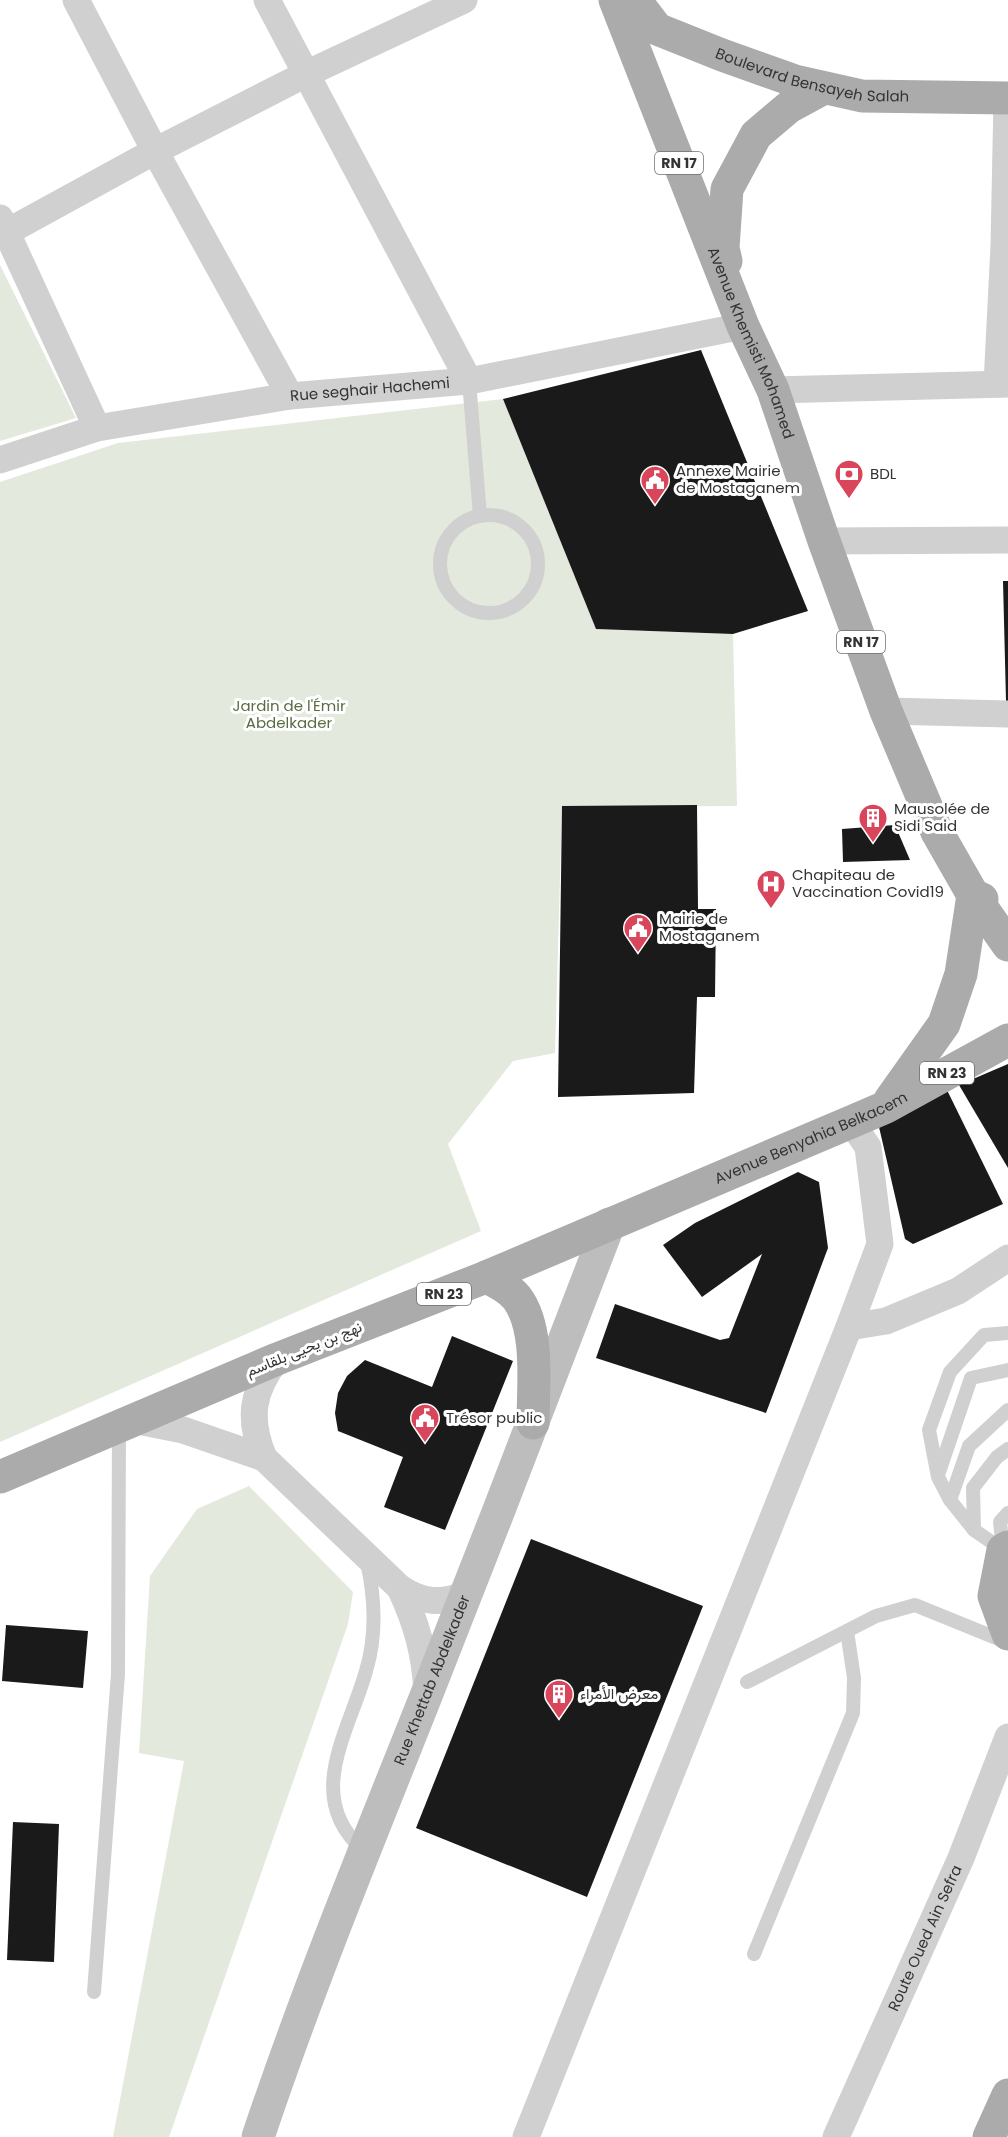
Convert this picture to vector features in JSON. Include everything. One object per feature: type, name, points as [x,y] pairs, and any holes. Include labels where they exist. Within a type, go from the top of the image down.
[{"type":"main road","name":"Avenue Khemisti Mohamed","points":[[615,0],[743,326],[773,390],[824,541],[886,711],[937,832],[973,895],[1008,945]]},
{"type":"main road","name":"Boulevard Bensayeh Salah","points":[[635,0],[657,29],[784,78],[862,96],[1007,98]]},
{"type":"main road","points":[[743,326],[723,248],[727,189],[756,135],[789,107],[824,88]]},
{"type":"main road","points":[[886,1107],[944,1024],[961,974],[973,895],[1008,912]]},
{"type":"main road","name":"Avenue Benyahia Belkacem","points":[[609,1224],[886,1107],[1008,1040]]},
{"type":"main road","name":"نهج بن يحيى بلقاسم","points":[[0,1477],[126,1422],[486,1277],[609,1224]]},
{"type":"main road","name":"Rue Khettab Abdelkader","points":[[258,2137],[365,1852],[609,1224]]},
{"type":"main road","points":[[486,1277],[502,1284],[516,1297],[526,1317],[532,1338],[533,1423]]},
{"type":"main road","points":[[1006,1548],[994,1596],[1008,1634]]},
{"type":"main road","points":[[989,2137],[1008,2095]]},
{"type":"street","points":[[76,0],[155,151],[290,396]]},
{"type":"street","points":[[267,0],[469,381]]},
{"type":"street","points":[[97,428],[2,229],[306,74],[464,0]]},
{"type":"street","points":[[773,390],[1003,384],[1007,98]]},
{"type":"street","name":"Rue seghair Hachemi","points":[[0,460],[97,428],[290,396],[469,381],[743,326]]},
{"type":"street","points":[[824,541],[1008,540]]},
{"type":"street","points":[[886,711],[1008,714]]},
{"type":"street","points":[[526,2137],[880,1244],[868,1147],[851,1122]]},
{"type":"street","points":[[849,1327],[886,1321],[958,1291],[1008,1258]]},
{"type":"street","points":[[278,1359],[264,1376],[256,1396],[253,1418],[256,1439],[264,1458],[400,1588],[425,1601],[453,1599],[466,1594]]},
{"type":"street","points":[[126,1422],[183,1430],[264,1458]]},
{"type":"street","points":[[400,1588],[423,1650],[427,1693]]},
{"type":"street","name":"Route Oued Ain Sefra","points":[[836,2137],[961,1858],[1008,1737]]},
{"type":"lane","points":[[469,381],[480,516]]},
{"type":"lane","points":[[495,515],[510,520],[523,529],[532,541],[537,555],[537,571],[533,585],[524,598],[511,607],[497,612],[482,613],[454,600],[445,587],[440,573],[440,557],[445,542],[453,530],[466,520],[480,516],[495,515]]},
{"type":"lane","points":[[1006,1548],[974,1530],[950,1500],[938,1477],[929,1430],[950,1372],[984,1335],[1008,1333]]},
{"type":"lane","points":[[938,1477],[971,1378],[1008,1370]]},
{"type":"lane","points":[[950,1500],[969,1446],[1008,1410]]},
{"type":"lane","points":[[94,1992],[118,1674],[126,1422]]},
{"type":"lane","points":[[974,1530],[973,1488],[997,1457],[1008,1449]]},
{"type":"lane","points":[[1006,1548],[1000,1522],[1008,1512]]},
{"type":"lane","points":[[365,1852],[352,1840],[342,1824],[335,1805],[332,1786],[336,1755],[367,1671],[372,1642],[374,1613],[372,1584],[366,1557]]},
{"type":"lane","points":[[747,1682],[876,1616],[915,1605],[1008,1642]]},
{"type":"lane","points":[[754,1954],[853,1713],[854,1678],[848,1631]]},
{"type":"green space","points":[[0,265],[76,418],[0,441]]},
{"type":"green space","name":"Jardin de l'Émir Abdelkader","points":[[503,399],[596,629],[733,634],[737,806],[562,807],[555,1053],[513,1061],[448,1144],[481,1231],[0,1442],[0,482],[118,443]]},
{"type":"green space","points":[[249,1486],[353,1592],[348,1624],[169,2137],[113,2137],[184,1761],[139,1753],[150,1576],[197,1509]]},
{"type":"building","name":"Annexe Mairie de Mostaganem","points":[[701,350],[808,611],[733,634],[596,629],[503,399]]},
{"type":"building","points":[[1003,581],[1008,581],[1008,701],[1006,701]]},
{"type":"building","name":"Mairie de Mostaganem","points":[[697,805],[698,909],[716,909],[715,997],[697,997],[694,1093],[558,1097],[562,806]]},
{"type":"building","name":"Mausolée de Sidi Said","points":[[895,825],[910,860],[843,862],[842,829]]},
{"type":"building","points":[[1008,1064],[1008,1168],[959,1085]]},
{"type":"building","points":[[945,1086],[1003,1204],[913,1244],[905,1239],[879,1127]]},
{"type":"building","points":[[798,1172],[819,1182],[828,1248],[766,1413],[596,1358],[615,1304],[720,1340],[729,1338],[762,1254],[702,1297],[663,1245],[695,1223]]},
{"type":"building","name":"Trésor public","points":[[452,1336],[513,1361],[445,1530],[384,1507],[403,1457],[338,1431],[335,1413],[338,1393],[347,1376],[365,1360],[432,1387]]},
{"type":"building","name":"معرض الأمراء","points":[[531,1539],[703,1606],[587,1897],[416,1828]]},
{"type":"building","points":[[6,1625],[88,1631],[83,1688],[2,1681]]},
{"type":"building","points":[[13,1822],[59,1824],[54,1962],[7,1960]]},
{"type":"place","name":"BDL","points":[[849,500]]},
{"type":"place","name":"Annexe Mairie de Mostaganem","points":[[655,506]]},
{"type":"place","name":"Mausolée de Sidi Said","points":[[873,844]]},
{"type":"place","name":"Chapiteau de Vaccination Covid19","points":[[771,910]]},
{"type":"place","name":"Mairie de Mostaganem","points":[[638,954]]},
{"type":"place","name":"Trésor public","points":[[425,1444]]},
{"type":"place","name":"معرض الأمراء","points":[[559,1720]]}]
